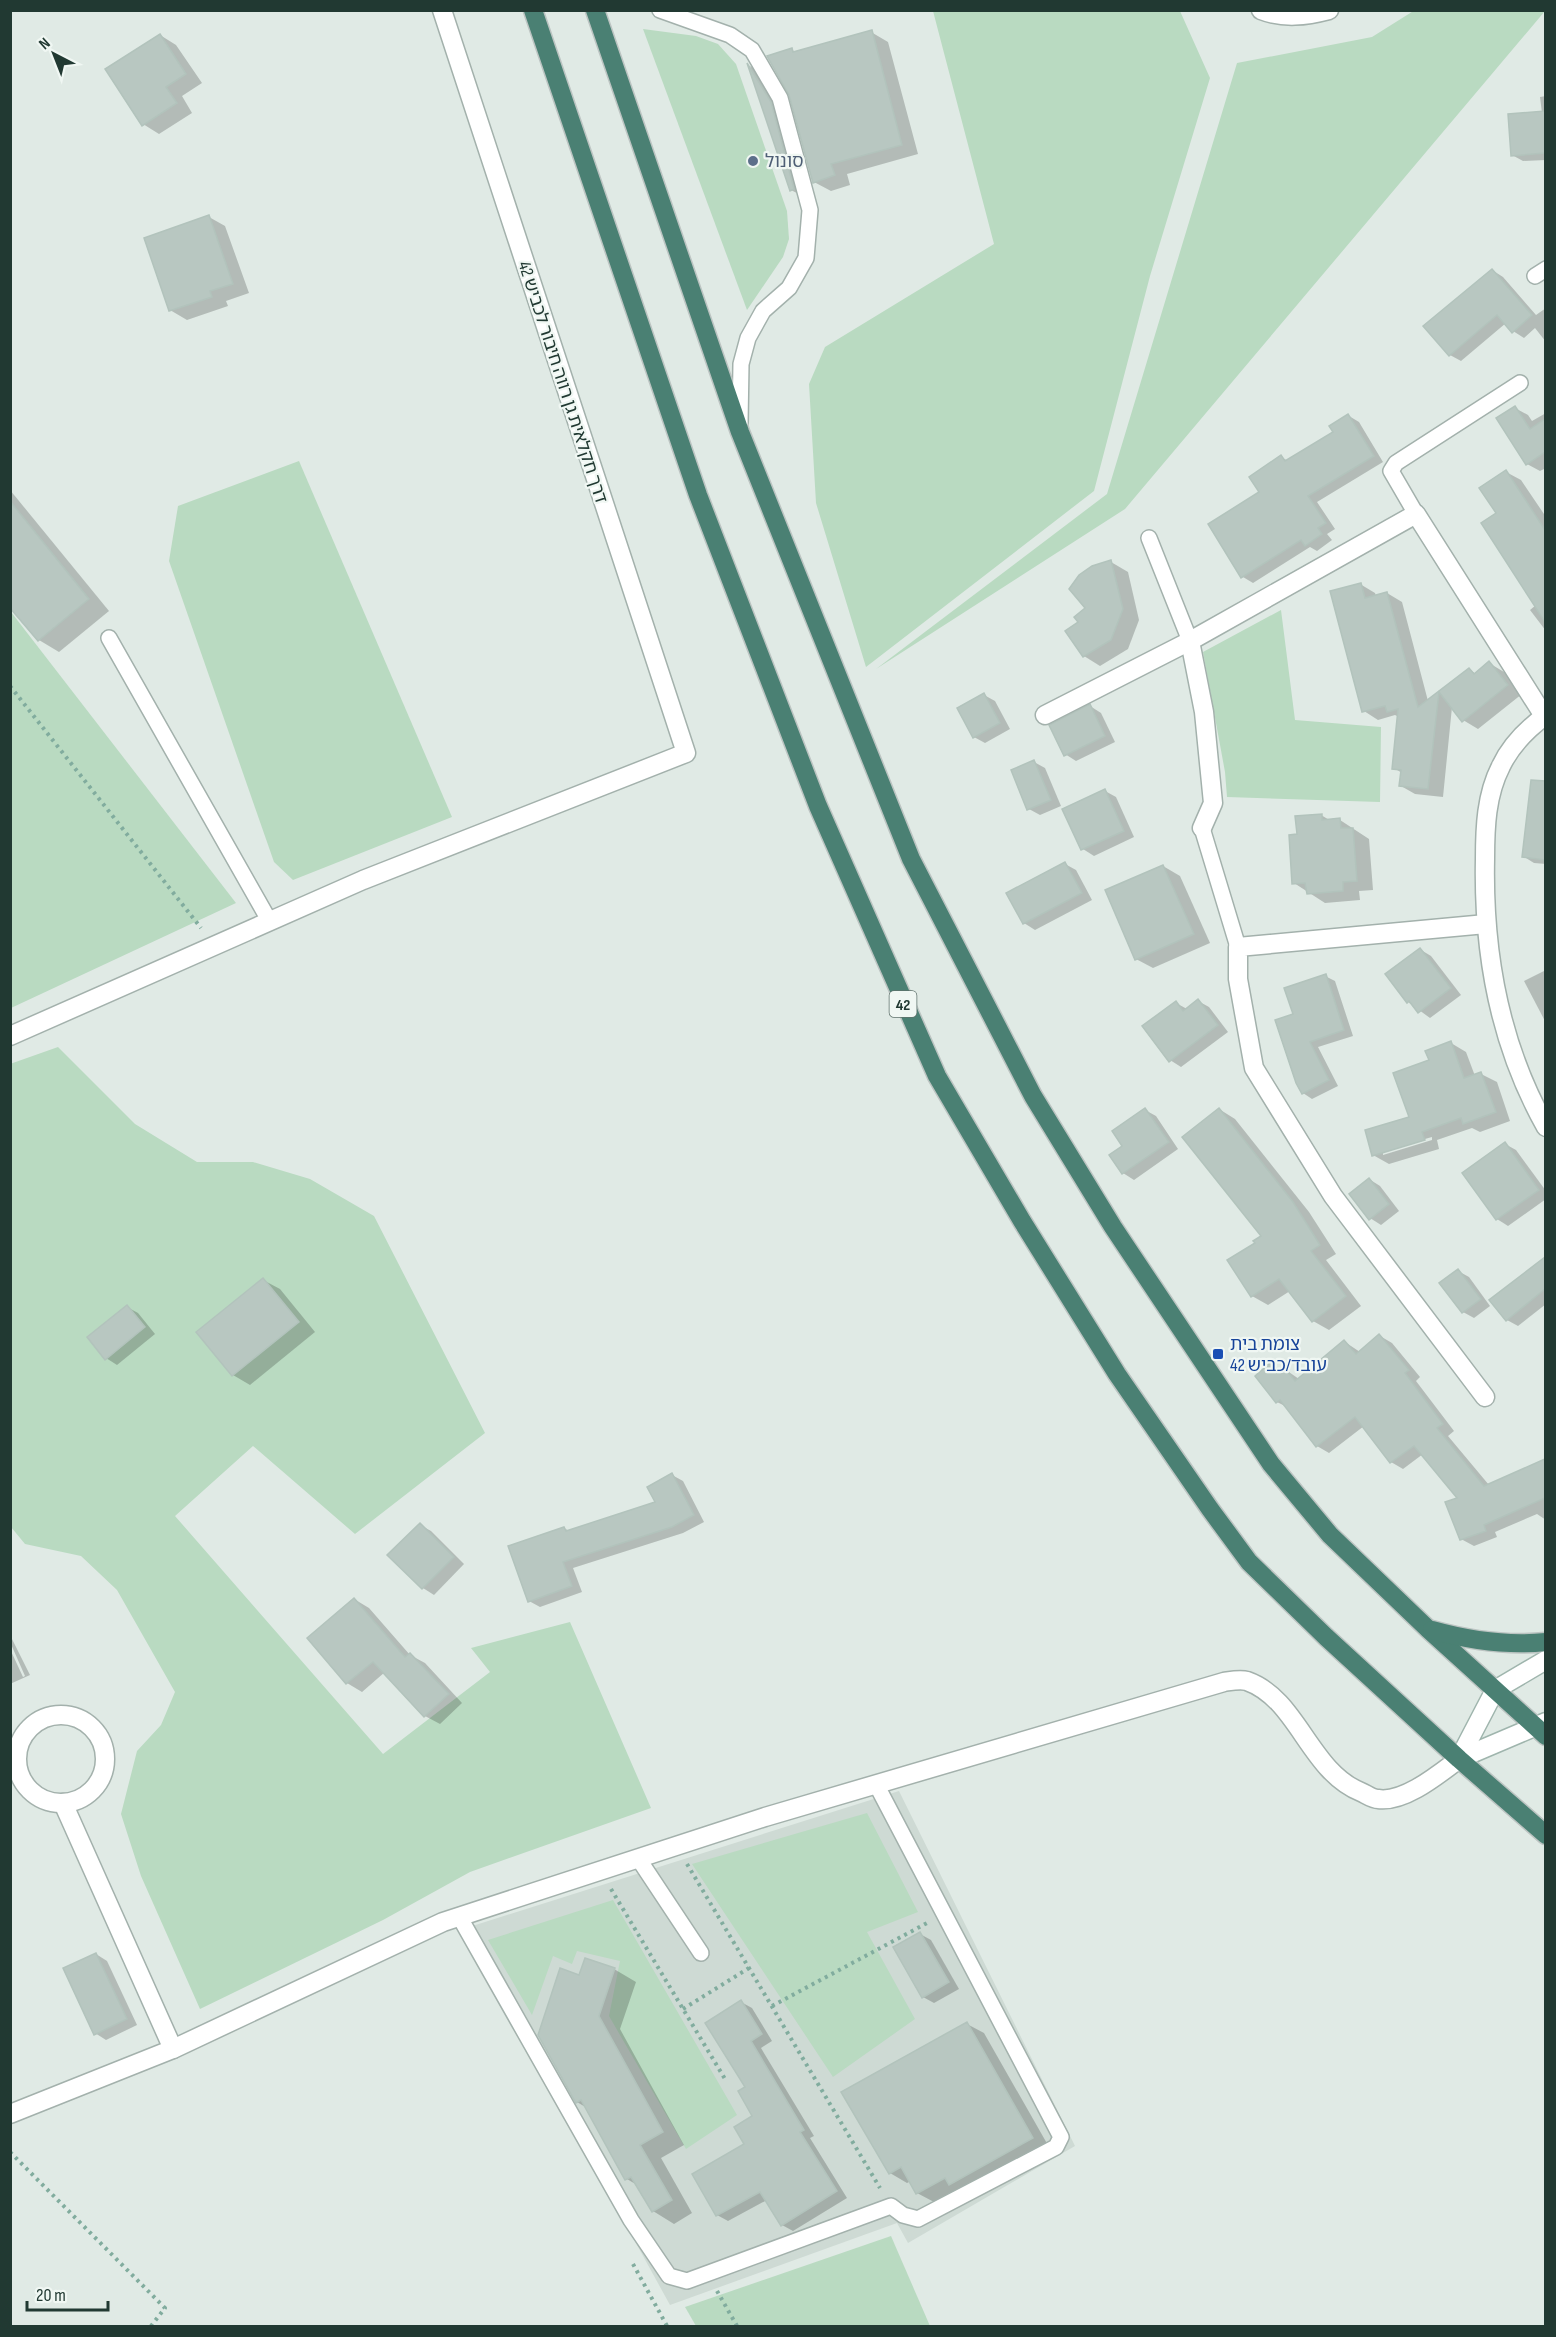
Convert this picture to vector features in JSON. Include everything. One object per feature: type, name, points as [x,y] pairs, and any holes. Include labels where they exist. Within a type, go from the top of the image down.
[{"type":"highway","name":"42","points":[[533,10],[698,495],[818,806],[937,1076],[1022,1221],[1118,1374],[1210,1509],[1243,1553],[1326,1637],[1459,1760],[1545,1835]]},
{"type":"highway","points":[[595,10],[740,432],[910,860],[1033,1096],[1113,1227],[1271,1464],[1330,1535],[1428,1629],[1542,1729]]},
{"type":"highway","points":[[1428,1629],[1464,1639],[1495,1642],[1545,1642]]},
{"type":"street","name":"דרך חקלאית גן רווה חיבור לכביש 42","points":[[270,922],[374,876],[686,753],[442,10]]},
{"type":"street","points":[[1261,10],[1273,15],[1299,17],[1329,10]]},
{"type":"street","points":[[1045,715],[1190,641],[1416,514],[1544,716],[1521,737],[1500,766],[1491,791],[1485,854],[1486,924],[1496,996],[1505,1032],[1524,1085],[1545,1127]]},
{"type":"street","points":[[1190,641],[1204,712],[1213,803],[1202,828]]},
{"type":"street","points":[[10,1036],[270,922]]},
{"type":"street","points":[[1485,1397],[1333,1196],[1254,1068],[1238,979],[1238,947],[1486,924]]},
{"type":"street","points":[[1459,1760],[1495,1690],[1545,1660]]},
{"type":"street","points":[[10,2114],[173,2049],[459,1916],[676,1845],[1224,1682],[1245,1680],[1268,1693],[1288,1715],[1329,1772],[1353,1789],[1378,1799],[1402,1795],[1426,1784],[1459,1760],[1542,1729]]},
{"type":"street","points":[[59,1715],[73,1716],[87,1723],[97,1733],[104,1746],[105,1761],[102,1775],[95,1787],[84,1797],[63,1803],[42,1799],[30,1791],[21,1779],[17,1765],[18,1751],[23,1737],[32,1726],[44,1718],[59,1715]]},
{"type":"street","points":[[63,1803],[173,2049]]},
{"type":"lane","points":[[660,10],[730,35],[752,50],[780,98],[810,210],[806,258],[789,288],[763,311],[748,338],[741,363],[740,432]]},
{"type":"lane","points":[[1416,514],[1391,471],[1396,463],[1520,383]]},
{"type":"lane","points":[[1149,538],[1190,641]]},
{"type":"lane","points":[[109,638],[270,922]]},
{"type":"lane","points":[[1202,828],[1238,947]]},
{"type":"lane","points":[[459,1916],[632,2220],[669,2276],[687,2281],[891,2206],[903,2215],[918,2219],[1056,2147],[1061,2137],[876,1784]]},
{"type":"lane","points":[[638,1858],[701,1953]]},
{"type":"path","points":[[10,686],[215,946]]},
{"type":"path","points":[[676,1845],[891,2206]]},
{"type":"path","points":[[600,1870],[725,2079]]},
{"type":"path","points":[[772,2006],[944,1913]]},
{"type":"path","points":[[683,2009],[749,1968]]},
{"type":"path","points":[[10,2152],[165,2308],[151,2326]]},
{"type":"path","points":[[707,2274],[737,2326]]},
{"type":"shaded area","points":[[899,1791],[1075,2146],[908,2243],[897,2223],[670,2305],[463,1929]]},
{"type":"green space","points":[[1415,10],[1545,11],[1125,509],[876,669],[1107,494],[1237,63],[1372,37]]},
{"type":"green space","points":[[933,11],[1180,11],[1210,78],[1150,276],[1094,491],[866,667],[816,503],[809,384],[825,347],[994,244]]},
{"type":"green space","points":[[643,29],[696,36],[718,44],[736,64],[787,211],[789,239],[783,257],[747,310]]},
{"type":"green space","points":[[299,461],[452,817],[293,880],[274,862],[169,561],[178,506]]},
{"type":"green space","points":[[1281,610],[1295,720],[1381,727],[1380,802],[1227,797],[1225,772],[1203,652]]},
{"type":"green space","points":[[11,612],[236,903],[10,1008]]},
{"type":"green space","points":[[58,1047],[135,1124],[197,1162],[253,1162],[310,1179],[374,1216],[485,1433],[355,1534],[253,1446],[175,1516],[383,1754],[490,1672],[471,1648],[570,1622],[651,1808],[470,1872],[383,1920],[200,2009],[141,1876],[121,1814],[137,1751],[161,1725],[175,1692],[117,1590],[81,1556],[25,1544],[11,1527],[10,1064]]},
{"type":"green space","points":[[867,1813],[918,1912],[867,1932],[915,2019],[833,2077],[692,1864]]},
{"type":"green space","points":[[613,1900],[737,2115],[686,2149],[609,2016],[620,1961],[577,1951],[572,1964],[553,1956],[532,2015],[488,1940]]},
{"type":"green space","points":[[891,2236],[930,2326],[696,2326],[685,2307]]},
{"type":"building","points":[[872,30],[902,145],[831,164],[835,175],[813,183],[789,95],[767,56],[792,48],[793,52]]},
{"type":"building","points":[[160,34],[186,74],[166,87],[177,103],[142,126],[105,69]]},
{"type":"building","points":[[747,63],[771,102],[794,189],[790,191]]},
{"type":"building","points":[[1545,111],[1545,153],[1511,156],[1508,114]]},
{"type":"building","points":[[209,215],[233,284],[210,291],[212,297],[169,311],[144,238]]},
{"type":"building","points":[[1492,269],[1532,315],[1512,333],[1497,315],[1449,356],[1423,326]]},
{"type":"building","points":[[1515,406],[1530,429],[1545,419],[1545,452],[1526,465],[1496,418]]},
{"type":"building","points":[[1348,414],[1374,456],[1308,496],[1326,523],[1318,528],[1322,534],[1305,546],[1301,540],[1241,578],[1208,524],[1259,492],[1249,477],[1281,455],[1285,461],[1333,432],[1329,426]]},
{"type":"building","points":[[1506,470],[1545,530],[1545,622],[1481,523],[1496,513],[1479,488]]},
{"type":"building","points":[[10,501],[89,599],[38,641],[10,608]]},
{"type":"building","points":[[1111,560],[1123,609],[1111,640],[1083,657],[1065,631],[1078,622],[1074,617],[1085,608],[1069,589],[1079,575],[1092,566]]},
{"type":"building","points":[[1361,583],[1365,598],[1387,592],[1418,707],[1469,668],[1474,674],[1489,661],[1508,685],[1462,722],[1439,692],[1428,789],[1399,786],[1401,770],[1392,769],[1398,709],[1387,712],[1385,706],[1362,712],[1330,591]]},
{"type":"building","points":[[984,693],[1000,723],[973,738],[957,708]]},
{"type":"building","points":[[1090,704],[1105,736],[1064,756],[1049,725]]},
{"type":"building","points":[[1034,760],[1051,800],[1027,810],[1011,770]]},
{"type":"building","points":[[1531,780],[1545,781],[1545,860],[1522,857]]},
{"type":"building","points":[[1105,789],[1124,831],[1081,850],[1062,809]]},
{"type":"building","points":[[1322,814],[1322,820],[1340,818],[1341,828],[1353,828],[1357,881],[1343,882],[1343,891],[1307,894],[1305,883],[1292,884],[1289,835],[1297,834],[1295,816]]},
{"type":"building","points":[[1065,862],[1082,893],[1023,924],[1006,893]]},
{"type":"building","points":[[1163,865],[1194,934],[1135,960],[1105,890]]},
{"type":"building","points":[[1420,948],[1451,988],[1418,1013],[1409,1001],[1407,1003],[1385,974]]},
{"type":"building","points":[[1326,974],[1344,1030],[1310,1042],[1329,1080],[1302,1094],[1296,1083],[1275,1020],[1293,1014],[1284,988]]},
{"type":"building","points":[[1198,999],[1218,1025],[1169,1062],[1142,1026],[1176,1001],[1183,1011]]},
{"type":"building","points":[[1451,1041],[1464,1078],[1481,1072],[1496,1112],[1463,1124],[1461,1118],[1422,1132],[1425,1140],[1372,1156],[1365,1130],[1409,1117],[1393,1073],[1429,1060],[1425,1051]]},
{"type":"building","points":[[1145,1108],[1169,1142],[1122,1174],[1109,1155],[1122,1146],[1112,1131]]},
{"type":"building","points":[[1219,1108],[1293,1202],[1320,1245],[1311,1251],[1346,1296],[1312,1322],[1279,1279],[1251,1297],[1227,1260],[1255,1243],[1253,1241],[1261,1236],[1182,1137]]},
{"type":"building","points":[[1505,1142],[1539,1190],[1496,1220],[1462,1173]]},
{"type":"building","points":[[1369,1178],[1389,1204],[1369,1220],[1349,1194]]},
{"type":"building","points":[[1545,1257],[1545,1289],[1506,1321],[1489,1300]]},
{"type":"building","points":[[1458,1269],[1481,1299],[1462,1313],[1439,1283]]},
{"type":"building","points":[[263,1278],[299,1322],[232,1376],[196,1332]]},
{"type":"building","points":[[127,1305],[145,1327],[105,1360],[87,1337]]},
{"type":"building","points":[[1379,1334],[1409,1370],[1405,1373],[1443,1424],[1437,1428],[1484,1486],[1545,1459],[1545,1498],[1484,1525],[1486,1531],[1460,1540],[1445,1502],[1457,1498],[1414,1446],[1390,1463],[1355,1417],[1316,1447],[1280,1400],[1276,1403],[1255,1376],[1271,1362],[1278,1371],[1283,1366],[1295,1381],[1344,1340],[1356,1354]]},
{"type":"building","points":[[672,1473],[694,1515],[672,1527],[563,1562],[572,1586],[528,1602],[508,1546],[564,1527],[566,1531],[655,1502],[647,1487]]},
{"type":"building","points":[[420,1523],[454,1557],[422,1589],[387,1555]]},
{"type":"building","points":[[354,1598],[405,1657],[410,1653],[449,1694],[424,1717],[373,1662],[346,1684],[307,1638]]},
{"type":"building","points":[[920,1932],[949,1982],[922,1998],[893,1947]]},
{"type":"building","points":[[96,1953],[127,2019],[94,2035],[63,1968]]},
{"type":"building","points":[[585,1958],[615,1968],[599,2016],[663,2132],[640,2145],[672,2200],[652,2212],[631,2177],[625,2180],[581,2100],[576,2103],[538,2035],[560,1968],[579,1975]]},
{"type":"building","points":[[741,2000],[762,2034],[751,2041],[804,2130],[800,2132],[837,2191],[781,2226],[760,2192],[716,2216],[692,2174],[744,2144],[734,2127],[752,2116],[738,2091],[745,2087],[705,2023]]},
{"type":"building","points":[[967,2022],[1033,2138],[949,2185],[945,2178],[916,2194],[901,2167],[889,2174],[841,2092]]},
{"type":"place","name":"סונול","points":[[753,161]]},
{"type":"place","name":"צומת בית עובד/כביש 42","points":[[1218,1354]]}]
